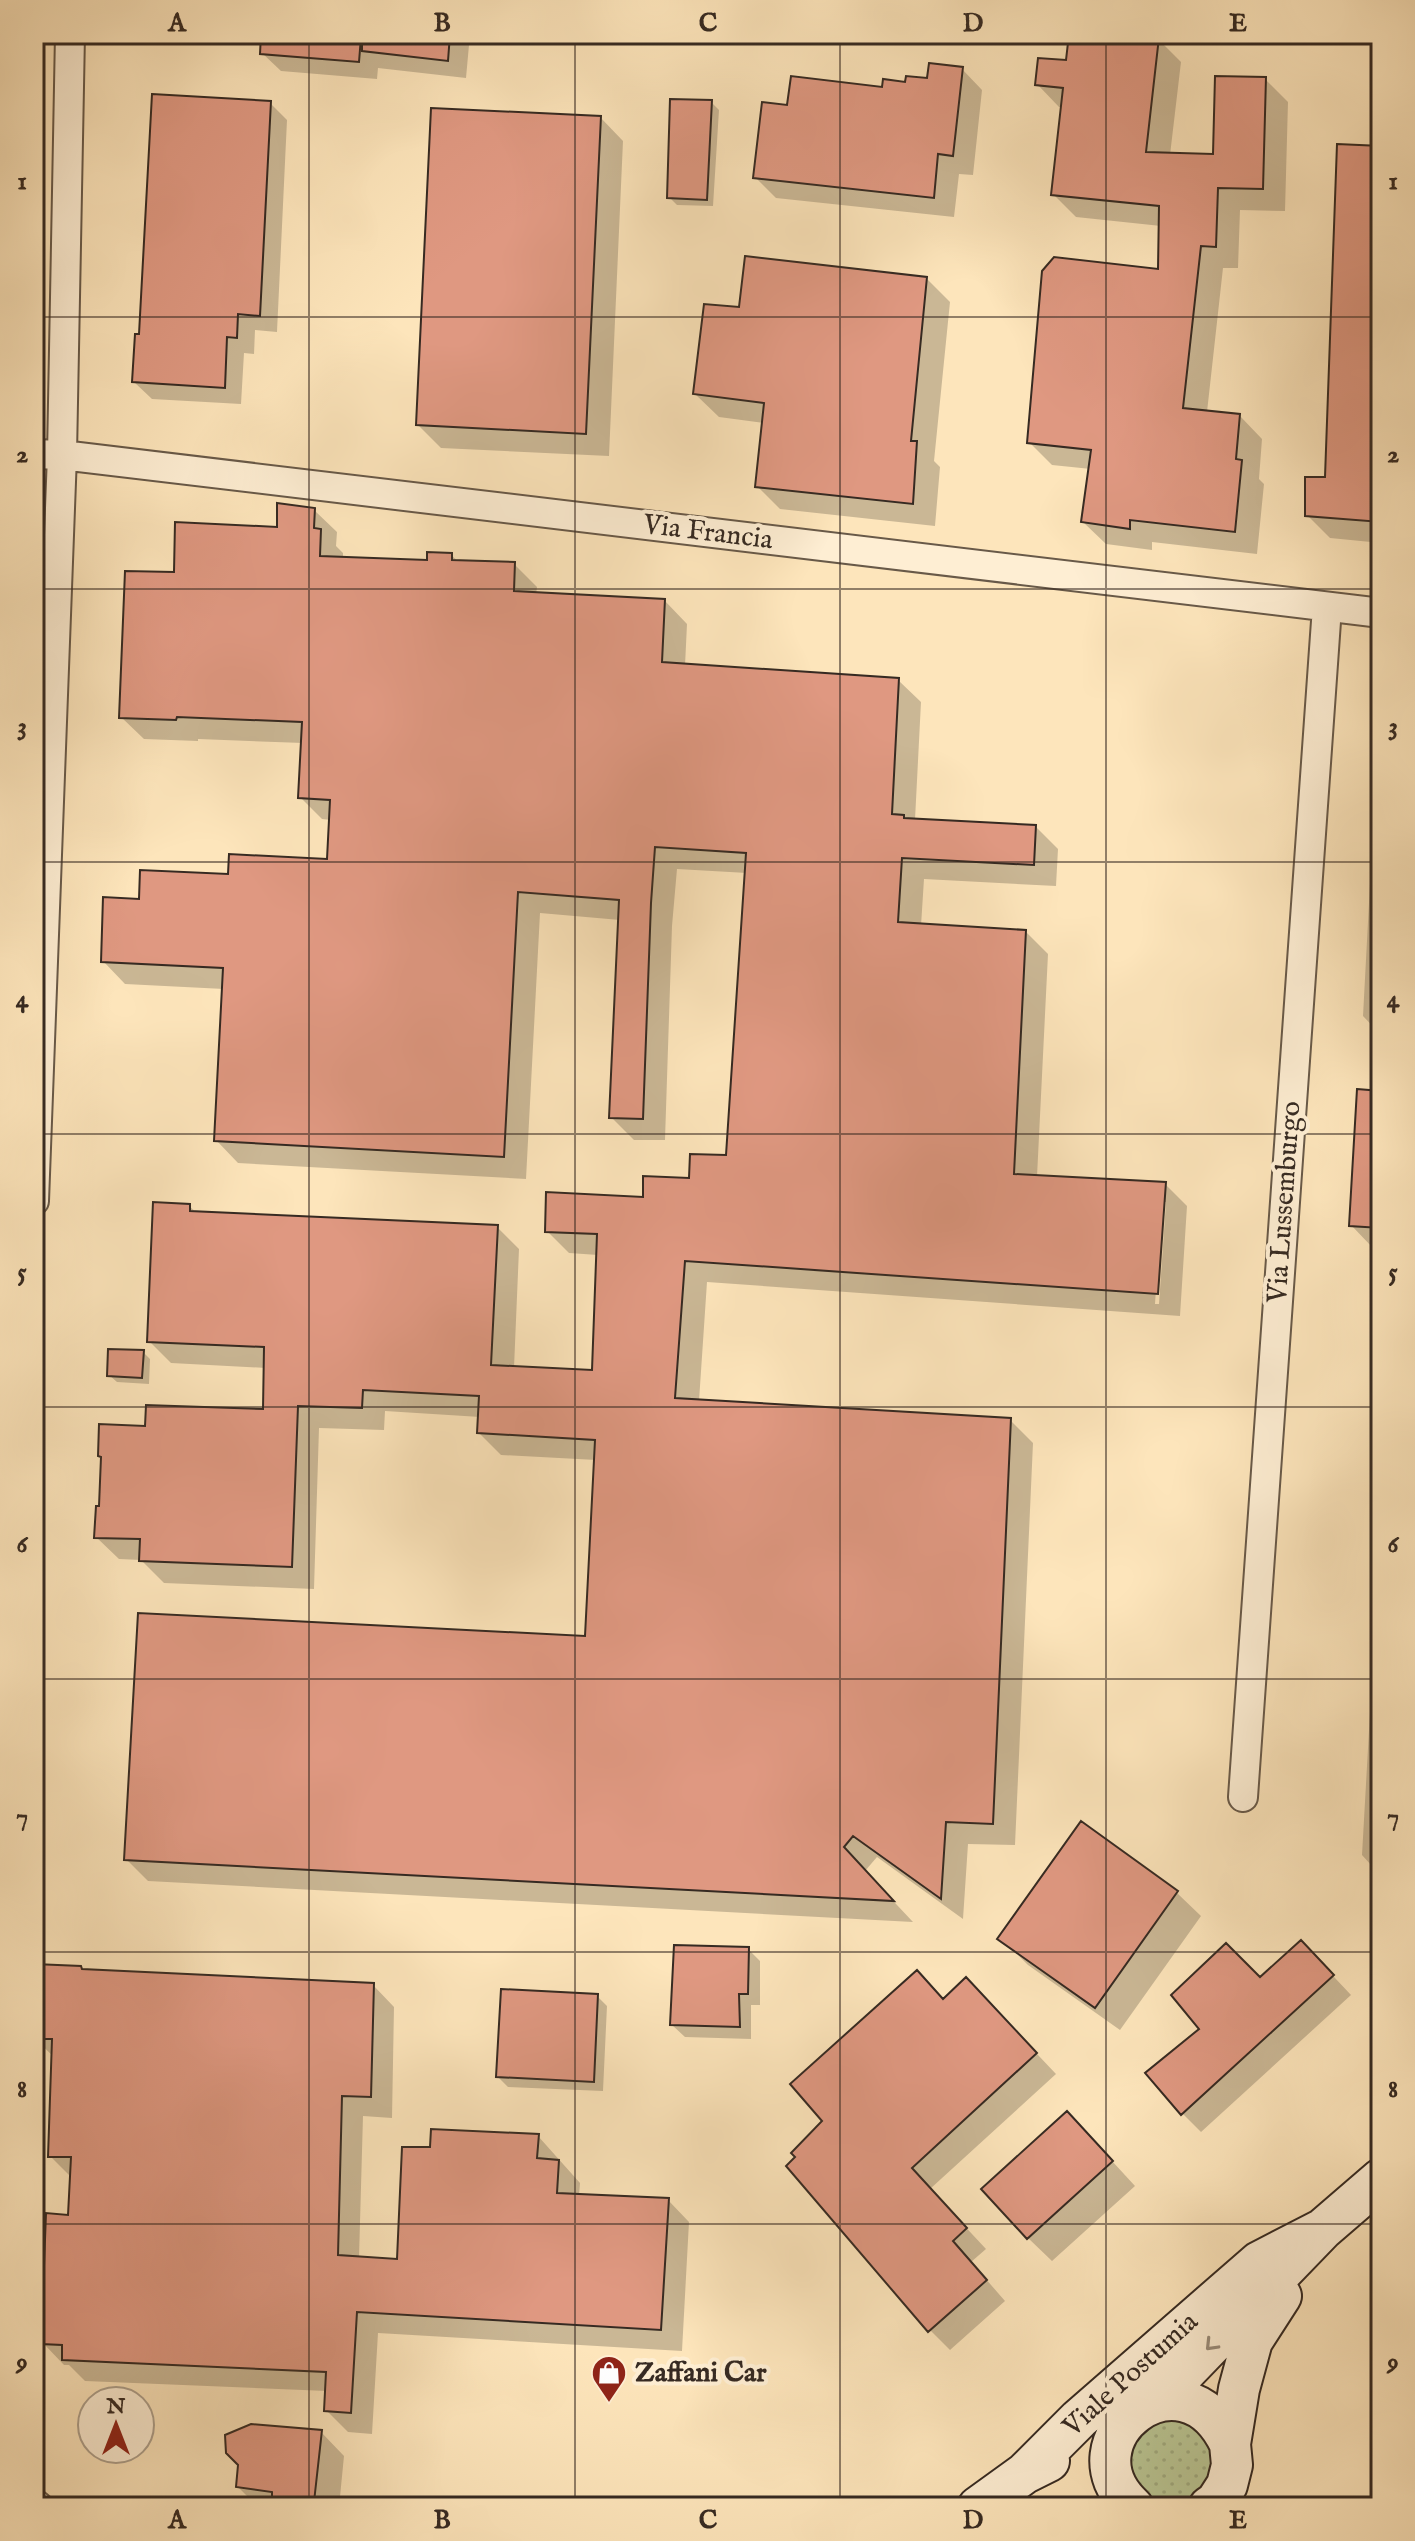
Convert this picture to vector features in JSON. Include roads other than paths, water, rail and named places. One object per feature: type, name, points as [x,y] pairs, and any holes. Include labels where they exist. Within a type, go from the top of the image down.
[{"type":"main road","name":"Viale Postumia","points":[[1157,2401],[1323,2229],[1381,2179]]},
{"type":"main road","name":"Viale Postumia","points":[[1222,2500],[1232,2465],[1230,2444],[1239,2389],[1252,2341],[1323,2229]]},
{"type":"main road","name":"Viale Postumia","points":[[1025,2473],[1079,2419],[1259,2262],[1323,2229]]},
{"type":"main road","name":"Viale Postumia","points":[[1133,2507],[1115,2484],[1111,2451],[1116,2435],[1126,2420],[1140,2408],[1157,2401],[1177,2400],[1194,2404],[1216,2421],[1230,2444]]},
{"type":"main road","name":"Viale Postumia","points":[[1025,2473],[1116,2435]]},
{"type":"main road","points":[[978,2507],[1025,2473]]},
{"type":"street","points":[[34,1201],[62,455],[70,34]]},
{"type":"street","name":"Via Francia","points":[[34,454],[1381,613]]},
{"type":"street","name":"Via Lussemburgo","points":[[1243,1797],[1327,607]]},
{"type":"street","points":[[34,2503],[39,2507]]},
{"type":"place","name":"Zaffani Car","points":[[609,2404]]}]
